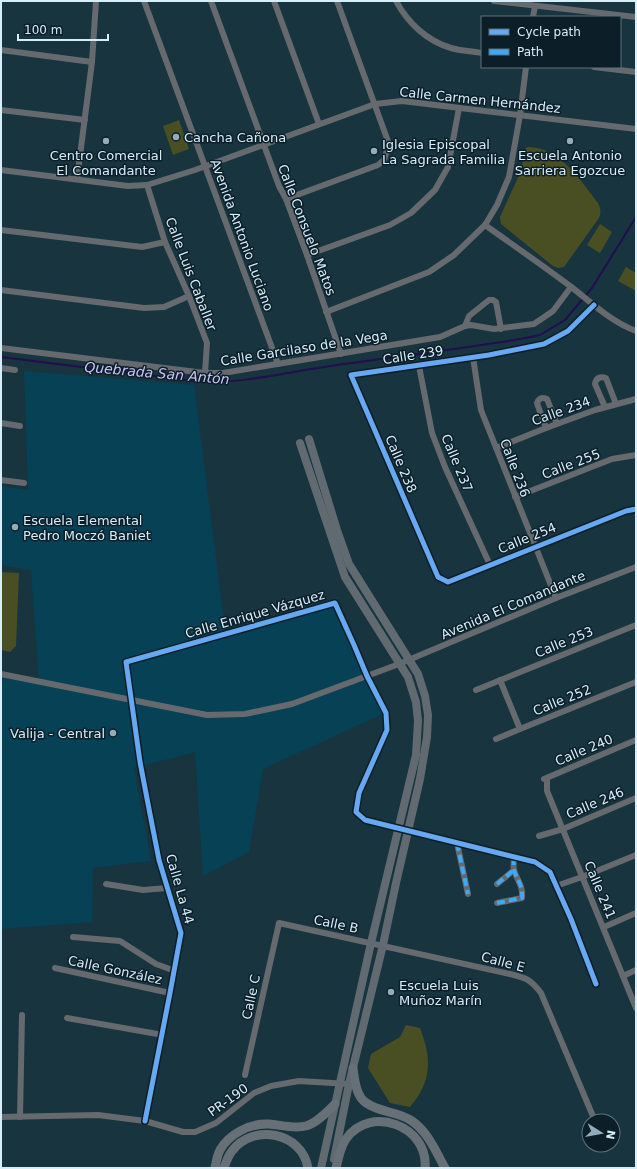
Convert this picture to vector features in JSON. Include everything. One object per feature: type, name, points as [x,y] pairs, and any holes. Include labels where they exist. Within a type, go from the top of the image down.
[{"type":"highway","points":[[353,1068],[356,1090],[363,1101],[374,1108],[407,1117],[417,1124],[425,1134],[445,1168]]},
{"type":"highway","points":[[215,1168],[220,1150],[228,1141],[246,1128],[267,1124],[297,1127],[308,1125],[322,1117],[335,1104]]},
{"type":"highway","points":[[336,1168],[346,1139],[350,1134],[364,1125],[382,1122],[393,1123],[414,1135],[422,1149],[425,1168]]},
{"type":"highway","points":[[224,1168],[230,1154],[238,1145],[249,1138],[265,1134],[282,1136],[294,1144],[304,1156],[308,1168]]},
{"type":"main road","points":[[309,439],[349,564],[418,674],[425,696],[428,715],[425,753],[396,883],[386,946],[349,1084],[333,1168]]},
{"type":"main road","points":[[300,443],[345,577],[408,677],[416,702],[418,721],[416,755],[371,943],[321,1168]]},
{"type":"street","points":[[78,179],[92,62],[96,1]]},
{"type":"street","name":"Avenida Antonio Luciano","points":[[144,1],[278,364]]},
{"type":"street","name":"Calle Consuelo Matos","points":[[211,1],[263,145],[279,186],[286,199],[307,255],[341,354]]},
{"type":"street","points":[[274,1],[319,124]]},
{"type":"street","points":[[286,199],[378,165],[384,160],[389,144],[337,1]]},
{"type":"street","points":[[396,1],[412,25],[425,35],[451,48],[481,53]]},
{"type":"street","points":[[494,1],[636,17]]},
{"type":"street","points":[[533,16],[534,6]]},
{"type":"street","points":[[1,50],[92,62]]},
{"type":"street","points":[[326,312],[429,272],[454,255],[485,225],[497,205],[509,177],[520,115],[526,68]]},
{"type":"street","points":[[602,68],[636,72]]},
{"type":"street","name":"Calle Carmen Hernández","points":[[1,170],[128,186],[147,185],[205,166],[375,104],[402,101],[636,129]]},
{"type":"street","points":[[307,255],[390,225],[412,213],[435,190],[448,167],[459,108]]},
{"type":"street","points":[[1,110],[85,120]]},
{"type":"street","name":"Calle Luis Caballer","points":[[147,185],[165,242],[189,296],[207,343],[205,372]]},
{"type":"street","points":[[485,225],[571,287],[592,304],[621,324],[636,331]]},
{"type":"street","points":[[1,230],[142,247],[165,242]]},
{"type":"street","name":"Calle Garcilaso de la Vega","points":[[1,348],[223,373],[440,337],[465,326],[471,325],[501,329],[534,324],[552,311],[571,287]]},
{"type":"street","points":[[1,290],[144,308],[164,307],[189,296]]},
{"type":"street","points":[[465,326],[468,316],[489,300],[493,300],[496,302],[501,329]]},
{"type":"street","points":[[473,357],[544,344],[568,331],[592,304]]},
{"type":"street","name":"Calle 239","points":[[356,375],[473,357]]},
{"type":"street","name":"Calle 236","points":[[473,357],[481,410],[556,598]]},
{"type":"street","name":"Calle 237","points":[[419,366],[432,432],[490,565]]},
{"type":"street","points":[[1,368],[15,370]]},
{"type":"street","name":"Calle 238","points":[[356,375],[351,376],[433,566]]},
{"type":"street","points":[[605,407],[596,384],[598,378],[606,378],[616,404]]},
{"type":"street","points":[[546,428],[537,403],[540,398],[547,399],[557,424]]},
{"type":"street","name":"Calle 234","points":[[496,448],[605,407],[636,399]]},
{"type":"street","points":[[1,423],[20,426]]},
{"type":"street","points":[[300,443],[309,439]]},
{"type":"street","name":"Calle 255","points":[[515,497],[612,459],[636,454]]},
{"type":"street","points":[[1,480],[24,483]]},
{"type":"street","name":"Calle 254","points":[[433,566],[438,577],[448,582],[626,511],[636,509]]},
{"type":"street","name":"Avenida El Comandante","points":[[1,674],[207,715],[245,714],[292,704],[399,664],[556,598],[636,567]]},
{"type":"street","name":"Calle Enrique Vázquez","points":[[126,662],[335,603],[367,676],[386,713],[388,730],[359,793],[356,812],[365,820],[398,829]]},
{"type":"street","name":"Calle 253","points":[[500,680],[636,625]]},
{"type":"street","name":"Calle La 44","points":[[126,662],[140,762],[156,848],[181,933],[145,1121]]},
{"type":"street","points":[[476,690],[500,680],[520,729]]},
{"type":"street","name":"Calle 252","points":[[496,739],[636,682]]},
{"type":"street","name":"Calle 240","points":[[547,780],[544,779],[636,740]]},
{"type":"street","name":"Calle 241","points":[[547,780],[547,791],[636,1008]]},
{"type":"street","name":"Calle 246","points":[[539,836],[563,829],[636,798]]},
{"type":"street","points":[[398,829],[409,830],[534,862],[550,872],[561,894],[596,984]]},
{"type":"street","points":[[456,843],[468,894]]},
{"type":"street","points":[[556,886],[636,855]]},
{"type":"street","points":[[498,903],[522,898],[523,891],[514,870],[514,857]]},
{"type":"street","points":[[497,884],[514,870]]},
{"type":"street","points":[[106,884],[143,890],[167,888]]},
{"type":"street","points":[[604,927],[636,913]]},
{"type":"street","name":"Calle B","points":[[278,923],[386,946]]},
{"type":"street","name":"Calle C","points":[[245,1075],[278,923]]},
{"type":"street","points":[[74,937],[120,941],[156,964],[174,971]]},
{"type":"street","name":"Calle E","points":[[386,946],[514,975],[532,982],[542,993],[592,1113]]},
{"type":"street","name":"Calle González","points":[[55,968],[170,993]]},
{"type":"street","points":[[623,976],[636,970]]},
{"type":"street","points":[[20,1117],[22,1015]]},
{"type":"street","points":[[67,1018],[162,1035]]},
{"type":"street","name":"PR-190","points":[[1,1117],[98,1115],[145,1121],[183,1132],[196,1132],[216,1123],[254,1093],[271,1086],[298,1081],[349,1084]]},
{"type":"shaded area","points":[[24,371],[194,385],[225,629],[319,605],[337,597],[370,676],[387,712],[263,769],[249,852],[203,876],[195,752],[134,768],[151,861],[93,868],[92,922],[1,929],[1,676],[39,682],[31,570],[1,565],[1,486],[28,490]]},
{"type":"green space","name":"Cancha Cañona","points":[[179,120],[189,149],[173,155],[163,126]]},
{"type":"green space","points":[[528,147],[550,153],[560,159],[577,176],[600,207],[599,218],[564,267],[558,268],[553,266],[501,224],[500,217],[520,173],[526,148]]},
{"type":"green space","points":[[600,224],[612,232],[600,253],[587,245]]},
{"type":"green space","points":[[626,267],[636,273],[636,291],[618,281]]},
{"type":"green space","points":[[1,572],[19,573],[16,646],[10,652],[1,650]]},
{"type":"green space","points":[[406,1025],[420,1028],[427,1050],[428,1060],[428,1069],[423,1088],[410,1107],[390,1103],[368,1068],[371,1054],[400,1037]]},
{"type":"waterway","name":"Quebrada San Antón","points":[[1,357],[203,382],[218,382],[264,377],[324,367],[491,344],[540,335],[565,320],[592,288],[636,217]]},
{"type":"marked path","points":[[457,843],[468,894]]},
{"type":"marked path","points":[[497,903],[522,898],[521,886],[514,870],[514,857]]},
{"type":"marked path","points":[[497,884],[514,870]]},
{"type":"cycle path","points":[[594,305],[568,331],[544,344],[489,355],[351,375],[438,577],[448,582],[626,511],[636,509]]},
{"type":"cycle path","points":[[145,1121],[181,933],[159,860],[140,762],[126,662],[335,603],[367,676],[386,713],[387,730],[359,793],[356,812],[365,820],[535,862],[550,872],[571,919],[596,984]]},
{"type":"place","name":"Cancha Cañona","points":[[176,137]]},
{"type":"place","name":"Centro Comercial El Comandante","points":[[106,141]]},
{"type":"place","name":"Escuela Antonio Sarriera Egozcue","points":[[570,141]]},
{"type":"place","name":"Iglesia Episcopal La Sagrada Familia","points":[[374,151]]},
{"type":"place","name":"Escuela Elemental Pedro Moczó Baniet","points":[[15,527]]},
{"type":"place","name":"Valija - Central","points":[[113,733]]},
{"type":"place","name":"Escuela Luis Muñoz Marín","points":[[391,992]]}]
